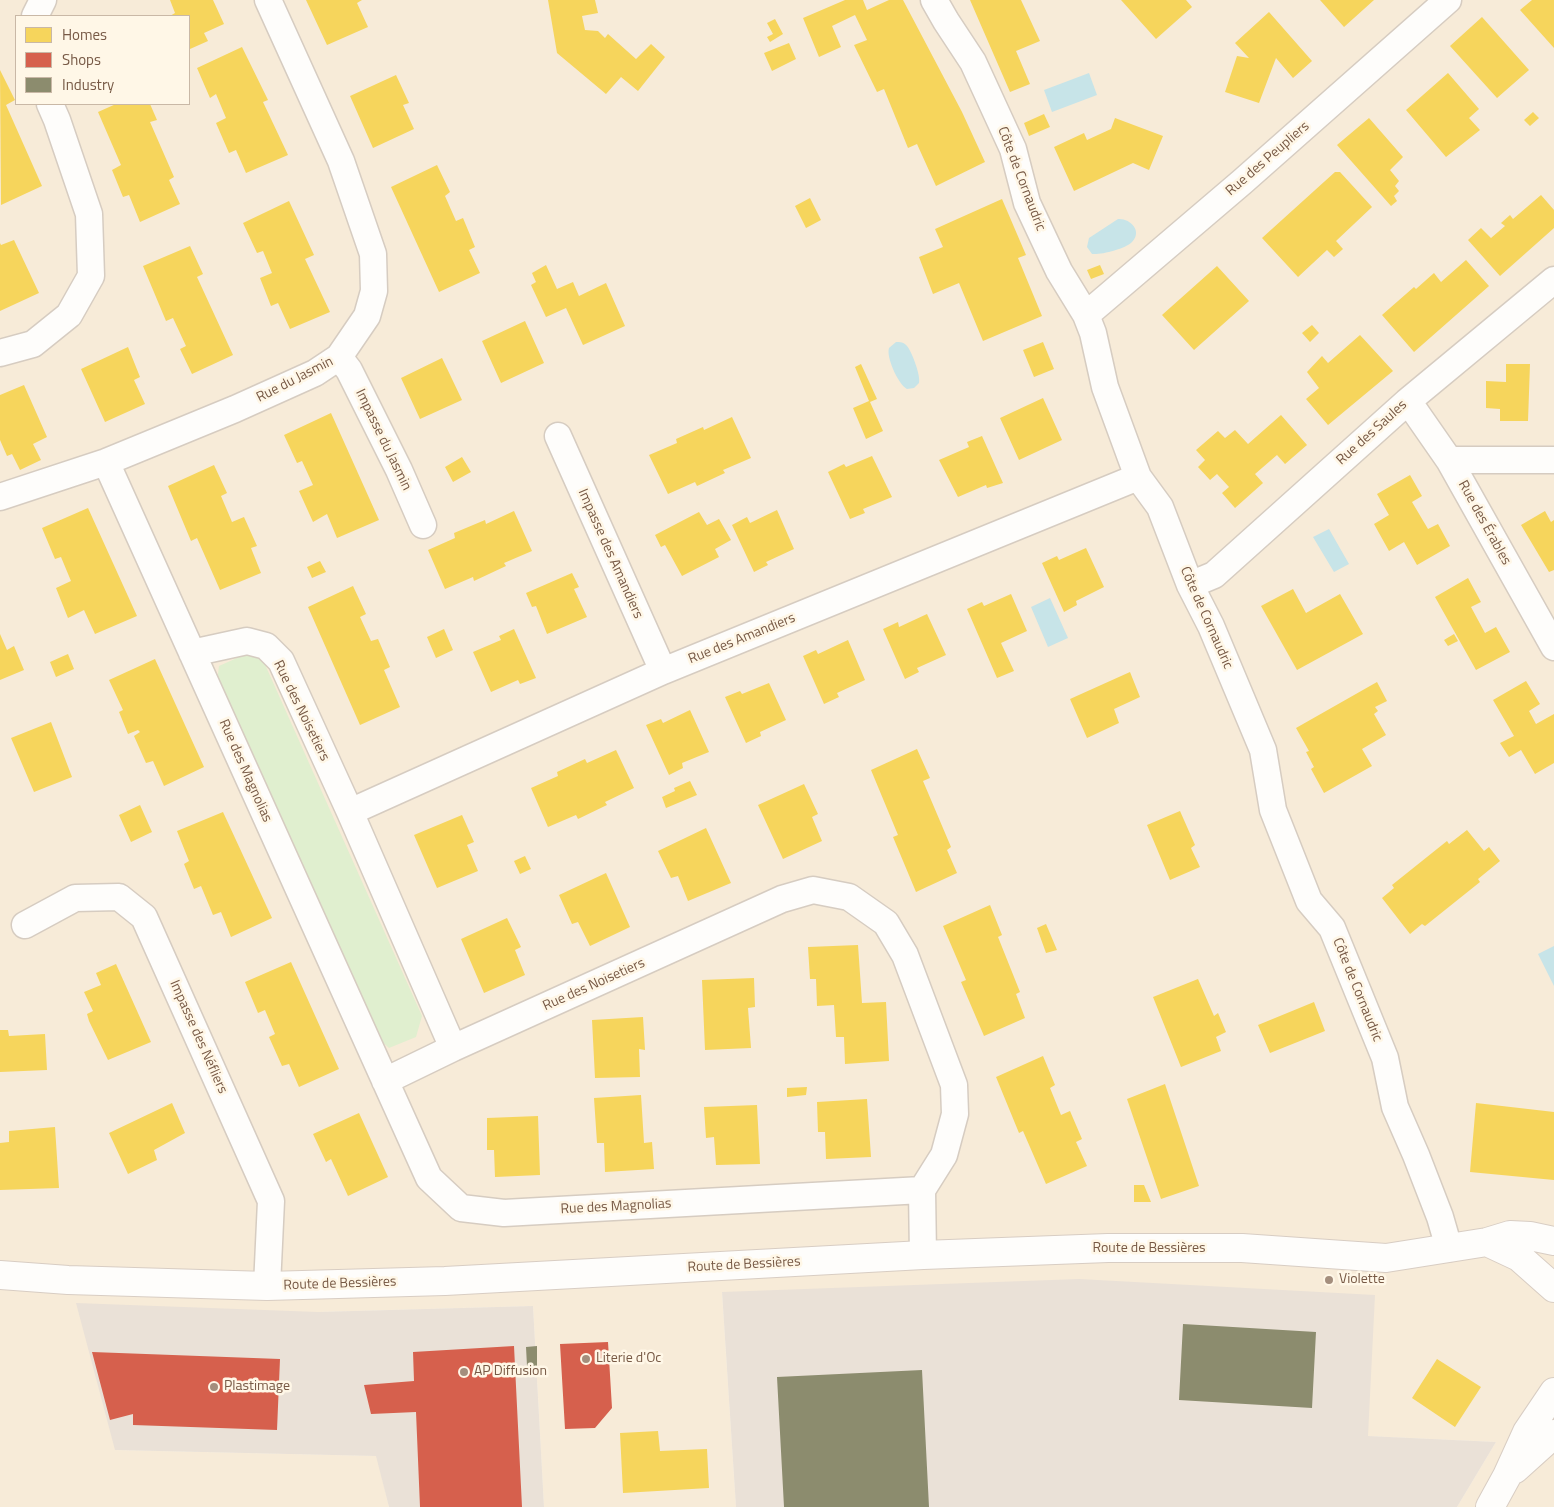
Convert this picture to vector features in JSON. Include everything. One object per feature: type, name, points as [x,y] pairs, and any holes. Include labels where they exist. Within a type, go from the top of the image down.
[{"type":"main road","name":"Route de Bessières","points":[[0,1274],[68,1280],[267,1286],[445,1281],[923,1255],[1108,1248],[1242,1248],[1386,1258],[1487,1242],[1510,1235],[1530,1236],[1554,1241]]},
{"type":"main road","points":[[1487,1242],[1519,1257],[1554,1288]]},
{"type":"main road","points":[[1490,1507],[1507,1476],[1527,1432],[1554,1392]]},
{"type":"main road","points":[[1507,1476],[1554,1434]]},
{"type":"street","points":[[36,15],[43,0]]},
{"type":"street","name":"Rue du Jasmin","points":[[0,497],[106,462],[314,373],[339,357],[367,316],[374,291],[372,254],[341,161],[268,0]]},
{"type":"street","name":"Côte de Cornaudric","points":[[934,0],[973,62],[1013,149],[1031,211],[1059,271],[1086,314],[1093,333],[1105,387],[1138,477],[1160,507],[1190,585],[1211,626],[1263,750],[1273,810],[1309,901],[1332,928],[1385,1058],[1394,1107],[1416,1155],[1440,1217],[1449,1248]]},
{"type":"street","name":"Rue des Peupliers","points":[[1086,314],[1242,182],[1448,0]]},
{"type":"street","points":[[0,353],[33,344],[70,315],[91,276],[89,214],[50,105]]},
{"type":"street","name":"Rue des Saules","points":[[1190,585],[1214,575],[1408,402],[1554,280]]},
{"type":"street","name":"Impasse du Jasmin","points":[[339,357],[349,370],[400,470],[423,525]]},
{"type":"street","name":"Rue des Érables","points":[[1408,402],[1448,460],[1554,647]]},
{"type":"street","name":"Impasse des Amandiers","points":[[558,436],[663,671]]},
{"type":"street","points":[[1448,460],[1554,460]]},
{"type":"street","name":"Rue des Magnolias","points":[[106,462],[429,1178],[461,1208],[504,1213],[922,1190]]},
{"type":"street","name":"Rue des Amandiers","points":[[350,812],[663,671],[1138,477]]},
{"type":"street","name":"Rue des Noisetiers","points":[[192,653],[247,641],[266,646],[280,661],[350,812],[453,1048],[782,900],[813,890],[849,897],[886,922],[905,955],[954,1085],[955,1114],[944,1155],[922,1190]]},
{"type":"street","name":"Impasse des Néfliers","points":[[25,925],[75,898],[119,897],[144,917],[271,1201],[267,1286]]},
{"type":"street","points":[[385,1081],[453,1048]]},
{"type":"street","points":[[922,1190],[923,1255]]},
{"type":"shaded area","points":[[0,0],[1554,0],[1554,1507],[1457,1507],[1496,1442],[1368,1436],[722,1292],[736,1507],[544,1507],[533,1306],[318,1312],[115,1450],[377,1456],[389,1507],[0,1507]]},
{"type":"shaded area","points":[[1079,1279],[1375,1295],[1368,1436],[1496,1442],[1457,1507],[736,1507],[722,1292]]},
{"type":"shaded area","points":[[76,1303],[318,1312],[533,1306],[544,1507],[389,1507],[376,1456],[115,1450]]},
{"type":"green space","points":[[246,654],[263,660],[422,1016],[416,1037],[389,1048],[375,1035],[216,690],[219,666]]},
{"type":"water","points":[[1089,73],[1097,95],[1052,112],[1044,90]]},
{"type":"water","points":[[1118,219],[1127,221],[1134,226],[1136,230],[1135,238],[1129,245],[1124,247],[1101,254],[1092,254],[1087,247],[1089,238]]},
{"type":"water","points":[[896,342],[906,345],[914,358],[919,383],[914,388],[907,389],[893,370],[889,358],[889,348]]},
{"type":"water","points":[[1329,529],[1349,564],[1334,572],[1313,537]]},
{"type":"water","points":[[1050,598],[1068,638],[1048,647],[1031,607]]},
{"type":"water","points":[[1554,946],[1554,986],[1538,954]]},
{"type":"building: Homes","points":[[170,0],[213,0],[224,24],[204,33],[208,41],[190,49],[190,15],[172,15],[175,13]]},
{"type":"building: Homes","points":[[306,0],[362,0],[357,3],[368,27],[327,45]]},
{"type":"building: Homes","points":[[548,0],[595,0],[598,13],[582,16],[585,30],[598,31],[605,38],[608,34],[636,59],[651,44],[665,57],[638,91],[621,77],[606,94],[557,53]]},
{"type":"building: Homes","points":[[845,0],[863,0],[867,10],[889,0],[903,0],[962,112],[985,162],[936,186],[917,144],[908,148],[884,89],[877,92],[854,45],[867,40],[855,15],[832,26],[841,47],[819,57],[803,18]]},
{"type":"building: Homes","points":[[970,0],[1021,0],[1040,41],[1016,51],[1030,84],[1010,92]]},
{"type":"building: Homes","points":[[1121,0],[1186,0],[1192,7],[1156,39]]},
{"type":"building: Homes","points":[[1320,0],[1374,0],[1344,27]]},
{"type":"building: Homes","points":[[1532,0],[1554,0],[1554,48],[1520,10]]},
{"type":"building: Homes","points":[[1269,12],[1312,61],[1293,78],[1276,58],[1259,103],[1225,92],[1237,56],[1249,58],[1235,43]]},
{"type":"building: Homes","points":[[1482,17],[1529,70],[1497,98],[1450,46]]},
{"type":"building: Homes","points":[[775,19],[783,34],[770,42],[767,37],[773,34],[767,23]]},
{"type":"building: Homes","points":[[789,43],[796,59],[772,71],[764,53]]},
{"type":"building: Homes","points":[[242,47],[268,100],[263,102],[288,155],[246,173],[236,150],[229,153],[216,123],[226,118],[216,94],[210,98],[197,68]]},
{"type":"building: Homes","points":[[0,70],[15,100],[6,105],[42,186],[1,205]]},
{"type":"building: Homes","points":[[1448,73],[1479,109],[1469,118],[1480,130],[1446,157],[1406,110]]},
{"type":"building: Homes","points":[[396,75],[409,103],[403,105],[414,129],[373,148],[350,96]]},
{"type":"building: Homes","points":[[114,105],[150,105],[157,120],[150,122],[174,177],[169,180],[180,204],[140,222],[129,195],[123,197],[112,170],[121,165],[98,112]]},
{"type":"building: Homes","points":[[1533,112],[1539,118],[1530,126],[1524,120]]},
{"type":"building: Homes","points":[[1044,114],[1050,127],[1029,136],[1024,123]]},
{"type":"building: Homes","points":[[1115,118],[1163,136],[1149,170],[1133,163],[1074,191],[1054,147],[1084,133],[1087,140],[1111,129]]},
{"type":"building: Homes","points":[[1369,118],[1403,157],[1390,170],[1399,181],[1395,186],[1399,191],[1394,196],[1397,201],[1391,206],[1337,145]]},
{"type":"building: Homes","points":[[437,165],[450,192],[445,196],[456,221],[463,218],[475,247],[469,250],[480,273],[439,292],[391,187]]},
{"type":"building: Homes","points":[[1335,172],[1340,172],[1372,207],[1336,241],[1343,249],[1334,257],[1327,250],[1298,277],[1262,238]]},
{"type":"building: Homes","points":[[1541,195],[1554,210],[1554,228],[1500,276],[1468,240],[1481,228],[1491,238],[1505,226],[1501,223],[1510,215],[1513,219]]},
{"type":"building: Homes","points":[[810,198],[821,220],[806,228],[795,206]]},
{"type":"building: Homes","points":[[1002,199],[1026,255],[1018,258],[1042,316],[983,341],[959,283],[933,294],[919,257],[943,247],[935,229]]},
{"type":"building: Homes","points":[[289,201],[314,255],[305,259],[330,312],[290,329],[278,303],[271,306],[260,278],[272,273],[263,251],[257,253],[243,223]]},
{"type":"building: Homes","points":[[14,240],[39,293],[0,311],[0,243],[1,245]]},
{"type":"building: Homes","points":[[190,246],[203,274],[197,277],[233,355],[192,374],[180,349],[186,346],[173,318],[166,321],[143,266]]},
{"type":"building: Homes","points":[[1466,260],[1489,286],[1414,352],[1382,315],[1414,287],[1416,289],[1434,273],[1441,282]]},
{"type":"building: Homes","points":[[546,265],[557,289],[573,282],[579,296],[606,283],[625,326],[583,345],[566,308],[546,317],[531,285],[536,282],[532,273]]},
{"type":"building: Homes","points":[[1100,265],[1104,274],[1091,279],[1087,270]]},
{"type":"building: Homes","points":[[1217,266],[1249,301],[1194,350],[1162,315]]},
{"type":"building: Homes","points":[[525,321],[544,363],[501,383],[482,341]]},
{"type":"building: Homes","points":[[1312,325],[1319,333],[1310,342],[1302,333]]},
{"type":"building: Homes","points":[[1360,335],[1393,371],[1328,425],[1306,399],[1319,388],[1307,372],[1322,356],[1328,363]]},
{"type":"building: Homes","points":[[1043,342],[1054,369],[1034,377],[1023,350]]},
{"type":"building: Homes","points":[[128,347],[140,377],[134,380],[145,404],[105,422],[81,369]]},
{"type":"building: Homes","points":[[442,358],[462,400],[420,419],[401,378]]},
{"type":"building: Homes","points":[[861,364],[877,399],[870,402],[883,431],[866,439],[853,408],[869,401],[855,367]]},
{"type":"building: Homes","points":[[1506,364],[1530,364],[1528,421],[1500,421],[1500,409],[1486,408],[1486,381],[1506,382]]},
{"type":"building: Homes","points":[[24,385],[47,437],[33,444],[41,460],[20,470],[12,454],[7,456],[0,440],[0,395]]},
{"type":"building: Homes","points":[[1043,398],[1062,440],[1019,460],[1000,418]]},
{"type":"building: Homes","points":[[331,413],[379,520],[337,538],[327,514],[313,522],[299,491],[313,485],[302,461],[297,463],[284,435]]},
{"type":"building: Homes","points":[[1281,415],[1307,445],[1285,464],[1277,455],[1255,474],[1263,483],[1235,508],[1222,493],[1229,487],[1217,474],[1210,480],[1198,467],[1205,460],[1196,450],[1218,431],[1225,438],[1235,430],[1248,444]]},
{"type":"building: Homes","points":[[732,417],[751,458],[723,470],[725,473],[697,486],[695,482],[668,494],[649,455],[677,443],[676,439],[703,427],[704,430]]},
{"type":"building: Homes","points":[[982,436],[1003,483],[987,488],[986,485],[958,497],[939,460],[969,447],[967,442]]},
{"type":"building: Homes","points":[[872,456],[892,497],[863,509],[865,513],[850,519],[828,472],[844,464],[846,467]]},
{"type":"building: Homes","points":[[462,457],[471,472],[453,482],[445,467]]},
{"type":"building: Homes","points":[[214,465],[227,493],[221,496],[232,522],[244,517],[257,546],[251,548],[261,573],[220,590],[197,538],[191,541],[168,486]]},
{"type":"building: Homes","points":[[1410,475],[1422,496],[1412,502],[1428,529],[1438,524],[1450,546],[1417,565],[1404,542],[1389,551],[1374,524],[1389,515],[1377,494]]},
{"type":"building: Homes","points":[[88,508],[137,616],[95,634],[84,610],[68,618],[56,588],[71,581],[61,557],[55,559],[42,528]]},
{"type":"building: Homes","points":[[777,510],[794,549],[766,562],[768,565],[754,572],[732,525],[747,517],[750,523]]},
{"type":"building: Homes","points":[[514,511],[532,551],[504,563],[506,566],[474,581],[473,577],[445,589],[428,550],[455,538],[454,533],[485,520],[486,524]]},
{"type":"building: Homes","points":[[1545,511],[1551,522],[1554,520],[1554,570],[1549,572],[1521,525]]},
{"type":"building: Homes","points":[[699,512],[707,525],[719,519],[731,540],[715,549],[719,557],[682,576],[665,545],[661,547],[655,535]]},
{"type":"building: Homes","points":[[1086,548],[1104,587],[1076,601],[1077,605],[1064,612],[1042,563],[1057,556],[1059,560]]},
{"type":"building: Homes","points":[[320,561],[326,572],[312,578],[307,567]]},
{"type":"building: Homes","points":[[572,573],[579,587],[574,589],[587,617],[547,634],[536,606],[532,607],[526,593]]},
{"type":"building: Homes","points":[[1468,578],[1481,602],[1471,607],[1485,633],[1496,627],[1510,652],[1476,670],[1435,597]]},
{"type":"building: Homes","points":[[353,586],[366,614],[360,617],[371,641],[378,639],[390,667],[384,670],[400,707],[360,725],[308,607]]},
{"type":"building: Homes","points":[[1293,589],[1306,613],[1340,594],[1363,634],[1297,670],[1261,606]]},
{"type":"building: Homes","points":[[1011,594],[1027,631],[1001,643],[1014,671],[997,678],[967,609],[982,602],[984,606]]},
{"type":"building: Homes","points":[[927,614],[946,655],[917,668],[919,672],[905,679],[883,629],[898,622],[899,627]]},
{"type":"building: Homes","points":[[444,629],[453,650],[436,658],[427,637]]},
{"type":"building: Homes","points":[[514,629],[536,678],[520,684],[518,680],[491,692],[473,652],[501,640],[499,636]]},
{"type":"building: Homes","points":[[0,634],[7,650],[14,646],[24,670],[0,680]]},
{"type":"building: Homes","points":[[1454,634],[1458,641],[1448,646],[1444,640]]},
{"type":"building: Homes","points":[[848,640],[865,680],[837,693],[839,697],[824,704],[803,656],[816,650],[818,654]]},
{"type":"building: Homes","points":[[68,654],[74,669],[56,677],[50,662]]},
{"type":"building: Homes","points":[[155,659],[204,767],[164,786],[153,761],[146,763],[134,736],[140,732],[138,730],[128,734],[119,712],[123,710],[109,680]]},
{"type":"building: Homes","points":[[1130,672],[1140,697],[1114,709],[1119,723],[1087,738],[1070,699]]},
{"type":"building: Homes","points":[[1526,681],[1540,704],[1529,711],[1536,724],[1554,714],[1554,763],[1535,774],[1521,750],[1509,757],[1500,743],[1514,736],[1493,700]]},
{"type":"building: Homes","points":[[1377,682],[1387,701],[1375,707],[1378,711],[1374,714],[1386,735],[1362,749],[1372,766],[1324,793],[1311,769],[1314,767],[1306,752],[1309,751],[1296,728]]},
{"type":"building: Homes","points":[[769,683],[786,720],[760,732],[761,736],[746,743],[725,697],[740,691],[742,694]]},
{"type":"building: Homes","points":[[690,710],[709,752],[682,763],[683,768],[669,775],[646,725],[661,719],[663,723]]},
{"type":"building: Homes","points":[[51,722],[72,777],[34,792],[11,738]]},
{"type":"building: Homes","points":[[917,749],[930,778],[923,781],[951,847],[947,850],[957,873],[916,892],[893,837],[898,835],[871,770]]},
{"type":"building: Homes","points":[[616,750],[634,788],[605,802],[607,805],[578,819],[576,815],[548,827],[531,788],[558,776],[557,772],[585,759],[587,763]]},
{"type":"building: Homes","points":[[690,781],[697,795],[666,808],[662,797],[675,791],[674,788]]},
{"type":"building: Homes","points":[[804,784],[818,814],[812,817],[822,841],[783,859],[758,805]]},
{"type":"building: Homes","points":[[140,805],[152,832],[131,842],[119,815]]},
{"type":"building: Homes","points":[[1180,811],[1195,845],[1191,848],[1200,867],[1170,880],[1147,825]]},
{"type":"building: Homes","points":[[223,812],[272,918],[231,937],[221,912],[213,915],[201,886],[194,889],[184,864],[189,861],[177,831]]},
{"type":"building: Homes","points":[[462,815],[474,842],[467,845],[478,871],[437,888],[414,835]]},
{"type":"building: Homes","points":[[706,828],[731,883],[688,901],[678,876],[671,878],[658,851]]},
{"type":"building: Homes","points":[[1467,830],[1484,851],[1489,847],[1500,861],[1478,879],[1480,882],[1425,926],[1422,924],[1410,934],[1382,898],[1394,888],[1392,885],[1447,841],[1449,844]]},
{"type":"building: Homes","points":[[525,856],[531,869],[520,874],[514,861]]},
{"type":"building: Homes","points":[[606,873],[630,927],[590,946],[578,922],[572,924],[559,895]]},
{"type":"building: Homes","points":[[990,905],[1002,935],[998,937],[1020,992],[1016,994],[1025,1018],[984,1036],[961,982],[966,980],[943,926]]},
{"type":"building: Homes","points":[[507,918],[521,947],[515,950],[525,975],[484,993],[461,939]]},
{"type":"building: Homes","points":[[1046,924],[1057,950],[1046,953],[1037,928]]},
{"type":"building: Homes","points":[[858,945],[862,1003],[886,1002],[889,1061],[845,1064],[844,1037],[836,1037],[834,1005],[817,1006],[816,979],[810,979],[808,947]]},
{"type":"building: Homes","points":[[291,962],[339,1069],[299,1087],[289,1064],[282,1066],[269,1037],[275,1034],[265,1010],[258,1013],[245,982]]},
{"type":"building: Homes","points":[[116,964],[151,1042],[108,1060],[89,1021],[87,1014],[93,1011],[84,992],[101,985],[96,973]]},
{"type":"building: Homes","points":[[754,978],[755,1007],[748,1008],[751,1048],[705,1050],[702,980]]},
{"type":"building: Homes","points":[[1198,979],[1214,1016],[1218,1013],[1226,1032],[1216,1037],[1221,1051],[1181,1067],[1153,997]]},
{"type":"building: Homes","points":[[1314,1002],[1325,1031],[1270,1053],[1258,1025]]},
{"type":"building: Homes","points":[[643,1017],[645,1050],[639,1049],[640,1077],[595,1078],[592,1020]]},
{"type":"building: Homes","points":[[0,1030],[8,1030],[9,1036],[45,1034],[47,1070],[0,1072]]},
{"type":"building: Homes","points":[[1043,1056],[1055,1085],[1050,1088],[1061,1115],[1070,1111],[1082,1139],[1076,1142],[1087,1166],[1046,1184],[1023,1131],[1019,1133],[996,1077]]},
{"type":"building: Homes","points":[[1165,1084],[1199,1186],[1161,1199],[1127,1099]]},
{"type":"building: Homes","points":[[807,1087],[806,1095],[787,1097],[787,1088]]},
{"type":"building: Homes","points":[[641,1095],[644,1143],[652,1142],[654,1169],[605,1172],[604,1143],[597,1143],[594,1098]]},
{"type":"building: Homes","points":[[867,1099],[871,1157],[826,1159],[825,1132],[818,1132],[817,1102]]},
{"type":"building: Homes","points":[[172,1103],[185,1133],[154,1150],[157,1160],[128,1174],[109,1133]]},
{"type":"building: Homes","points":[[1476,1103],[1554,1112],[1554,1180],[1470,1172]]},
{"type":"building: Homes","points":[[757,1105],[760,1164],[716,1165],[714,1137],[706,1138],[704,1107]]},
{"type":"building: Homes","points":[[359,1113],[388,1177],[348,1196],[331,1159],[326,1162],[313,1134]]},
{"type":"building: Homes","points":[[538,1116],[540,1175],[495,1177],[494,1150],[487,1150],[487,1118]]},
{"type":"building: Homes","points":[[55,1127],[59,1188],[0,1190],[0,1143],[9,1142],[9,1131]]},
{"type":"building: Homes","points":[[1134,1185],[1144,1185],[1151,1202],[1134,1202]]},
{"type":"building: Homes","points":[[1437,1359],[1481,1387],[1455,1427],[1412,1398]]},
{"type":"building: Homes","points":[[658,1431],[660,1451],[707,1449],[709,1488],[623,1493],[620,1433]]},
{"type":"building: Shops","points":[[608,1342],[612,1408],[595,1428],[565,1429],[560,1344]]},
{"type":"building: Shops","points":[[514,1346],[522,1507],[420,1507],[416,1412],[371,1414],[364,1385],[414,1381],[413,1352]]},
{"type":"building: Shops","points":[[92,1352],[280,1359],[277,1430],[133,1425],[133,1414],[110,1420]]},
{"type":"building: Industry","points":[[1183,1324],[1316,1332],[1312,1408],[1179,1400]]},
{"type":"building: Industry","points":[[537,1346],[537,1366],[527,1366],[526,1347]]},
{"type":"building: Industry","points":[[922,1370],[929,1507],[784,1507],[777,1377]]},
{"type":"place","name":"Violette","points":[[1329,1280]]},
{"type":"place","name":"Literie d'Oc","points":[[586,1359]]},
{"type":"place","name":"AP Diffusion","points":[[464,1372]]},
{"type":"place","name":"Plastimage","points":[[214,1387]]}]
